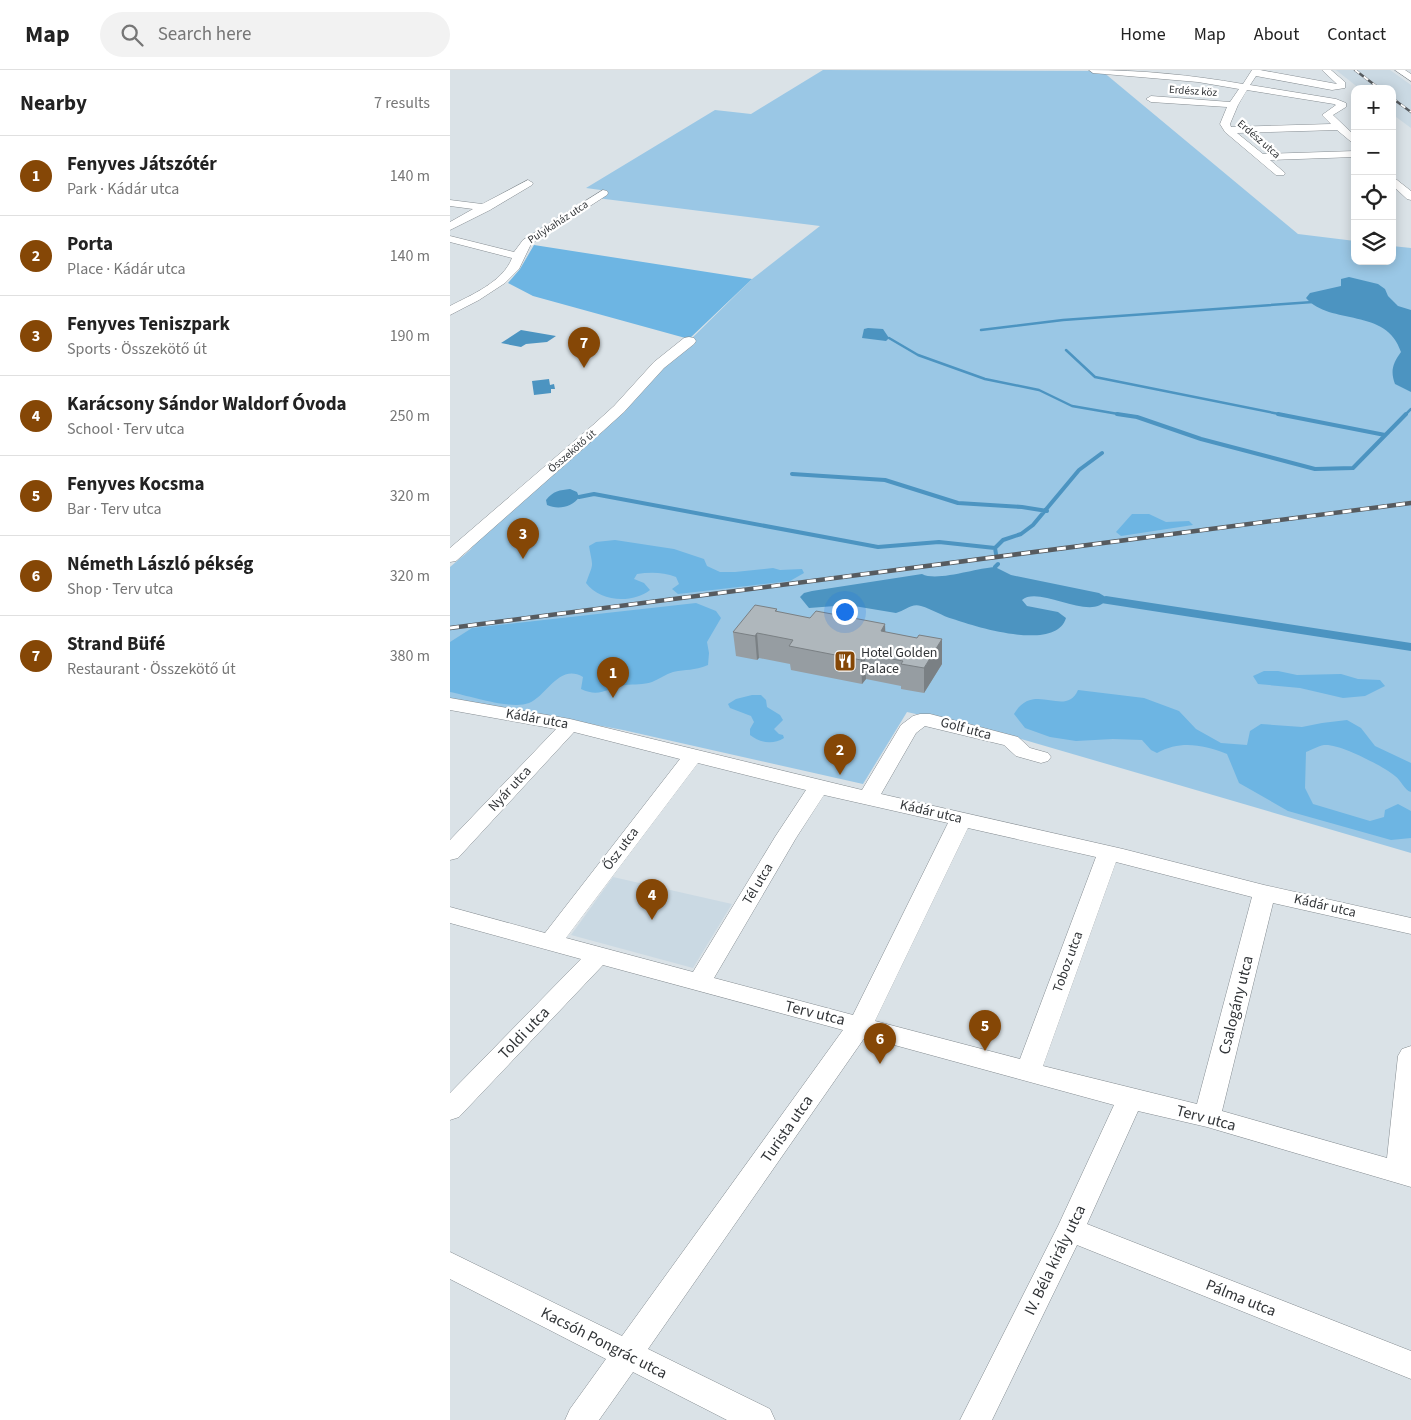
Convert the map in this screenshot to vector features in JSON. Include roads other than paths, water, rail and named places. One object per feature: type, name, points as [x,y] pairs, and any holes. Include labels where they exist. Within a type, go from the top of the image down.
[{"type":"street","points":[[1093,70],[1198,79],[1341,104],[1343,105],[1327,115],[1351,138]]},
{"type":"street","points":[[1255,71],[1316,84],[1333,83],[1326,70]]},
{"type":"street","points":[[1399,70],[1411,78]]},
{"type":"street","name":"Erdész utca","points":[[1255,71],[1233,105],[1225,124],[1228,130],[1280,173]]},
{"type":"street","name":"Erdész köz","points":[[1151,99],[1233,105]]},
{"type":"street","points":[[1228,130],[1340,127]]},
{"type":"street","points":[[1260,157],[1351,154]]},
{"type":"street","points":[[450,227],[528,183]]},
{"type":"street","points":[[1396,183],[1411,197]]},
{"type":"street","name":"Pulykaház utca","points":[[450,311],[492,286],[513,269],[520,248],[527,242],[603,193]]},
{"type":"street","points":[[450,203],[486,208]]},
{"type":"street","points":[[450,239],[517,256]]},
{"type":"street","name":"Összekötő út","points":[[451,555],[598,428],[619,409],[659,365],[689,341]]},
{"type":"street","name":"Kádár utca","points":[[450,704],[570,725],[819,787],[1108,853],[1264,893],[1411,926]]},
{"type":"street","name":"Golf utca","points":[[868,798],[908,730],[920,720],[930,720],[1010,741],[1024,752],[1041,757]]},
{"type":"street","name":"Nyár utca","points":[[450,853],[570,725]]},
{"type":"street","name":"Ősz utca","points":[[550,943],[693,756]]},
{"type":"street","name":"Tél utca","points":[[699,983],[786,837],[819,787]]},
{"type":"street","name":"Turista utca","points":[[582,1420],[860,1025],[961,819]]},
{"type":"street","name":"Toboz utca","points":[[1028,1071],[1108,853]]},
{"type":"street","name":"Csalogány utca","points":[[1207,1117],[1264,893]]},
{"type":"street","name":"Terv utca","points":[[450,915],[1130,1099],[1207,1117],[1405,1174]]},
{"type":"street","name":"Toldi utca","points":[[450,1110],[598,956]]},
{"type":"street","points":[[1405,1174],[1411,1056]]},
{"type":"street","name":"IV. Béla király utca","points":[[976,1420],[1070,1230],[1130,1099]]},
{"type":"street","name":"Pálma utca","points":[[1070,1230],[1411,1366]]},
{"type":"street","name":"Kacsóh Pongrác utca","points":[[450,1266],[759,1420]]},
{"type":"waterway","points":[[981,330],[1063,320],[1313,302]]},
{"type":"waterway","points":[[889,338],[918,355],[985,379],[1039,390],[1072,406],[1124,415]]},
{"type":"waterway","points":[[1066,350],[1095,377],[1284,415]]},
{"type":"waterway","points":[[1406,414],[1411,409]]},
{"type":"waterway","points":[[1117,414],[1137,417],[1201,439],[1315,469],[1353,468],[1406,414]]},
{"type":"waterway","points":[[1278,414],[1385,435]]},
{"type":"waterway","points":[[1045,511],[1079,470],[1102,453]]},
{"type":"waterway","points":[[792,474],[885,480],[958,503],[1022,507],[1045,511]]},
{"type":"waterway","points":[[579,497],[594,494],[878,547],[939,542],[995,548]]},
{"type":"waterway","points":[[995,548],[1003,540],[1021,534],[1033,525],[1045,511]]},
{"type":"waterway","points":[[995,548],[996,554]]},
{"type":"waterway","points":[[995,567],[998,564]]},
{"type":"waterway","points":[[1106,600],[1411,647]]},
{"type":"railway","points":[[1355,70],[1375,85]]},
{"type":"railway","points":[[1396,101],[1411,112]]},
{"type":"railway","points":[[450,628],[1411,503]]},
{"type":"place","name":"Strand Büfé","points":[[584,368]]},
{"type":"place","name":"Fenyves Teniszpark","points":[[523,559]]},
{"type":"place","name":"Hotel Golden Palace","points":[[845,661]]},
{"type":"place","name":"Fenyves Játszótér","points":[[613,698]]},
{"type":"place","name":"Porta","points":[[840,775]]},
{"type":"place","name":"Karácsony Sándor Waldorf Óvoda","points":[[652,920]]},
{"type":"place","name":"Fenyves Kocsma","points":[[985,1051]]},
{"type":"place","name":"Németh László pékség","points":[[880,1064]]}]
